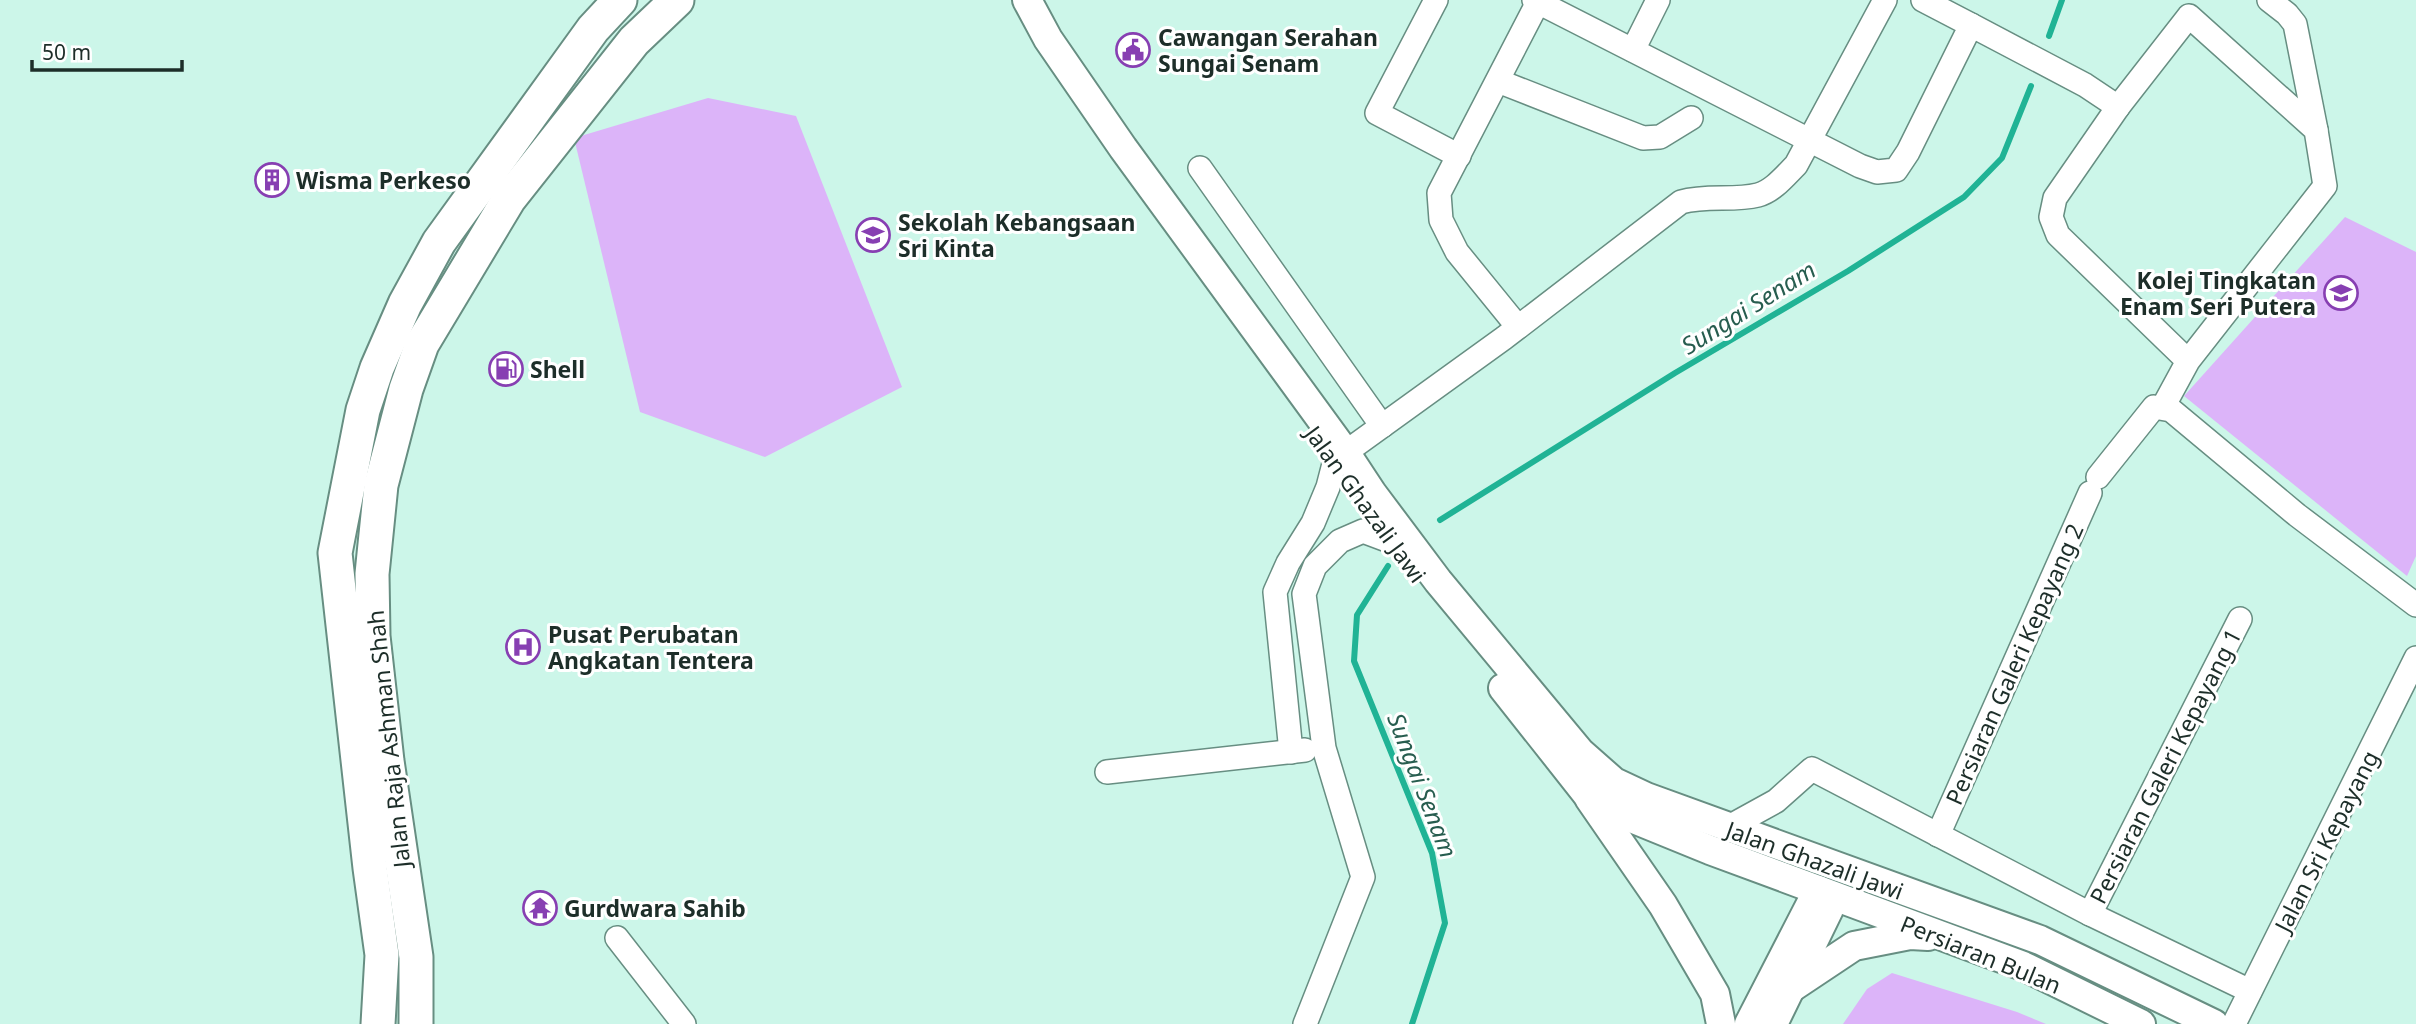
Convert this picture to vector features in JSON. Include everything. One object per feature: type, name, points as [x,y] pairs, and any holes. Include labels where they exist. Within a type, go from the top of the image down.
[{"type":"main road","name":"Jalan Raja Ashman Shah","points":[[378,1024],[382,955],[335,553],[363,410],[377,368],[405,304],[439,242],[594,14],[620,0]]},
{"type":"main road","points":[[570,121],[577,86],[642,0]]},
{"type":"main road","name":"Jalan Raja Ashman Shah","points":[[416,1024],[416,957],[387,761],[373,636],[372,574],[381,485],[406,389],[422,344],[509,199],[634,41],[677,0]]},
{"type":"main road","points":[[382,955],[392,1024]]},
{"type":"street","name":"Jalan Ghazali Jawi","points":[[1015,0],[1027,25],[1085,120],[1340,456],[1372,493],[1438,581],[1580,752],[1612,780],[1646,797],[1727,828],[2040,940],[2214,1024]]},
{"type":"street","points":[[1027,0],[1048,39],[1340,456]]},
{"type":"street","points":[[1436,0],[1377,113],[1459,156]]},
{"type":"street","points":[[1633,50],[1658,0]]},
{"type":"street","points":[[1291,752],[1275,592],[1288,563],[1313,523],[1340,456],[1518,327],[1681,202],[1696,198],[1758,195],[1775,186],[1796,165],[1885,0]]},
{"type":"street","points":[[1923,0],[2085,85],[2118,107]]},
{"type":"street","points":[[2269,0],[2295,24],[2325,186],[2188,361],[2163,407],[2297,515],[2416,605]]},
{"type":"street","points":[[1518,327],[1457,252],[1441,220],[1439,193],[1498,81],[1536,1],[1810,141],[1877,172],[1896,170],[1908,152],[1971,25]]},
{"type":"street","points":[[2188,361],[2058,235],[2051,218],[2055,198],[2118,107],[2195,8],[2316,130]]},
{"type":"street","points":[[1498,81],[1643,138],[1660,137],[1691,118]]},
{"type":"street","points":[[1200,168],[1382,426]]},
{"type":"street","name":"Persiaran Galeri Kepayang 2","points":[[1937,835],[2094,485],[2154,407],[2163,407]]},
{"type":"street","name":"Jalan Ghazali Jawi","points":[[1340,456],[1395,543],[1522,714],[1586,793],[1624,815],[1826,892]]},
{"type":"street","points":[[1305,1024],[1363,877],[1324,748],[1304,594],[1315,566],[1340,541],[1363,531],[1395,543]]},
{"type":"street","name":"Persiaran Galeri Kepayang 1","points":[[2091,914],[2240,619]]},
{"type":"street","name":"Jalan Sri Kepayang","points":[[2234,1024],[2416,658]]},
{"type":"street","points":[[1107,772],[1324,748]]},
{"type":"street","points":[[1727,828],[1776,801],[1812,769],[2091,914],[2250,991]]},
{"type":"street","points":[[1612,780],[1639,806],[1809,872],[1826,892]]},
{"type":"street","points":[[1586,793],[1670,916],[1715,994],[1721,1024]]},
{"type":"street","points":[[1749,1024],[1826,892],[1851,887],[1894,899],[1940,905]]},
{"type":"street","points":[[1773,1024],[1791,988],[1826,892]]},
{"type":"street","name":"Persiaran Bulan","points":[[1826,892],[2023,966],[2141,1024]]},
{"type":"street","points":[[1791,988],[1854,946],[1910,936],[1941,937]]},
{"type":"street","points":[[617,938],[684,1024]]},
{"type":"shaded area","points":[[708,98],[796,116],[902,387],[765,457],[640,412],[574,138]]},
{"type":"shaded area","name":"Kolej Tingkatan Enam Seri Putera","points":[[2345,217],[2416,252],[2416,556],[2407,576],[2184,396]]},
{"type":"shaded area","points":[[1892,973],[2017,1012],[2046,1024],[1843,1024],[1867,989]]},
{"type":"waterway","name":"Sungai Senam","points":[[2049,36],[2062,0]]},
{"type":"waterway","name":"Sungai Senam","points":[[1440,520],[1675,373],[1848,271],[1964,197],[2002,158],[2031,86]]},
{"type":"waterway","name":"Sungai Senam","points":[[1388,566],[1357,615],[1354,661],[1432,853],[1445,923],[1412,1024]]},
{"type":"place","name":"Cawangan Serahan Sungai Senam","points":[[1133,50]]},
{"type":"place","name":"Wisma Perkeso","points":[[272,180]]},
{"type":"place","name":"Sekolah Kebangsaan Sri Kinta","points":[[873,235]]},
{"type":"place","name":"Kolej Tingkatan Enam Seri Putera","points":[[2341,293]]},
{"type":"place","name":"Shell","points":[[506,369]]},
{"type":"place","name":"Pusat Perubatan Angkatan Tentera","points":[[523,647]]},
{"type":"place","name":"Gurdwara Sahib","points":[[540,908]]}]
